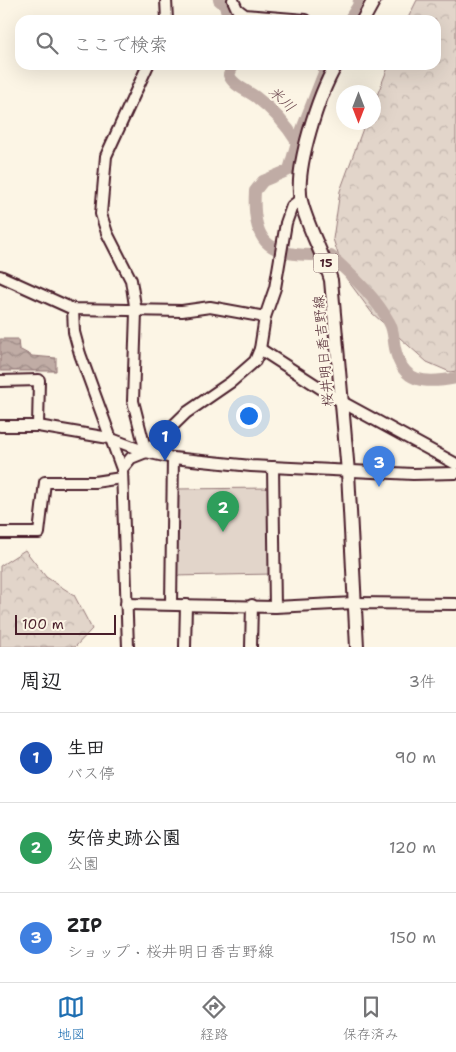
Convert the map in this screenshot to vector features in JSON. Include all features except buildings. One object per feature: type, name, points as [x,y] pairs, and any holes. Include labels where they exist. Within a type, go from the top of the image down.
[{"type":"main road","points":[[366,15],[374,0]]},
{"type":"main road","name":"桜井明日香吉野線","points":[[333,70],[327,80],[306,148],[299,187],[305,216],[332,280],[348,472],[356,647]]},
{"type":"street","points":[[166,0],[167,15]]},
{"type":"street","points":[[233,0],[237,9],[245,15]]},
{"type":"street","points":[[146,70],[106,156],[101,214],[107,233],[131,280],[136,312],[133,401],[146,452]]},
{"type":"street","points":[[0,533],[39,533],[45,482],[95,482],[122,473],[131,458],[146,452],[186,413],[231,382],[255,361],[260,349],[265,317],[275,288],[286,223],[292,206],[301,199]]},
{"type":"street","points":[[0,276],[73,309],[182,312],[210,306],[265,317]]},
{"type":"street","points":[[73,309],[74,332],[80,354],[122,473],[128,647]]},
{"type":"street","points":[[260,349],[342,402],[456,464]]},
{"type":"street","points":[[0,381],[39,380],[38,426]]},
{"type":"street","points":[[0,426],[38,426],[109,438],[146,452],[173,458],[348,472],[456,473]]},
{"type":"street","points":[[171,604],[173,458]]},
{"type":"street","points":[[273,467],[275,606]]},
{"type":"street","points":[[126,604],[275,606],[354,603],[456,604]]},
{"type":"street","points":[[185,647],[186,605]]},
{"type":"street","points":[[251,647],[252,605]]},
{"type":"green space","points":[[417,0],[456,0],[456,371],[450,372],[427,362],[372,313],[346,278],[333,239],[340,191],[362,130],[381,130],[381,85],[387,70],[441,70],[441,15],[410,15]]},
{"type":"green space","points":[[272,488],[273,574],[173,576],[174,489]]},
{"type":"green space","points":[[25,550],[46,577],[74,595],[92,629],[75,647],[0,647],[0,566]]},
{"type":"water","points":[[0,339],[18,339],[19,349],[32,356],[56,358],[56,371],[0,371]]},
{"type":"waterway","name":"米川","points":[[219,0],[224,4],[228,15]]},
{"type":"waterway","points":[[352,15],[358,6],[359,0]]},
{"type":"waterway","name":"米川","points":[[231,70],[229,75],[231,79],[268,107],[284,123],[297,142]]},
{"type":"waterway","name":"米川","points":[[315,255],[298,255],[285,252],[274,248],[266,241],[260,233],[256,221],[255,191],[263,181],[289,170],[297,142],[325,70]]},
{"type":"waterway","name":"米川","points":[[331,256],[363,287],[389,322],[392,328],[398,360],[409,375],[425,381],[456,378]]},
{"type":"place","name":"生田","points":[[165,461]]},
{"type":"place","name":"ZIP","points":[[379,487]]},
{"type":"place","name":"安倍史跡公園","points":[[223,532]]}]
